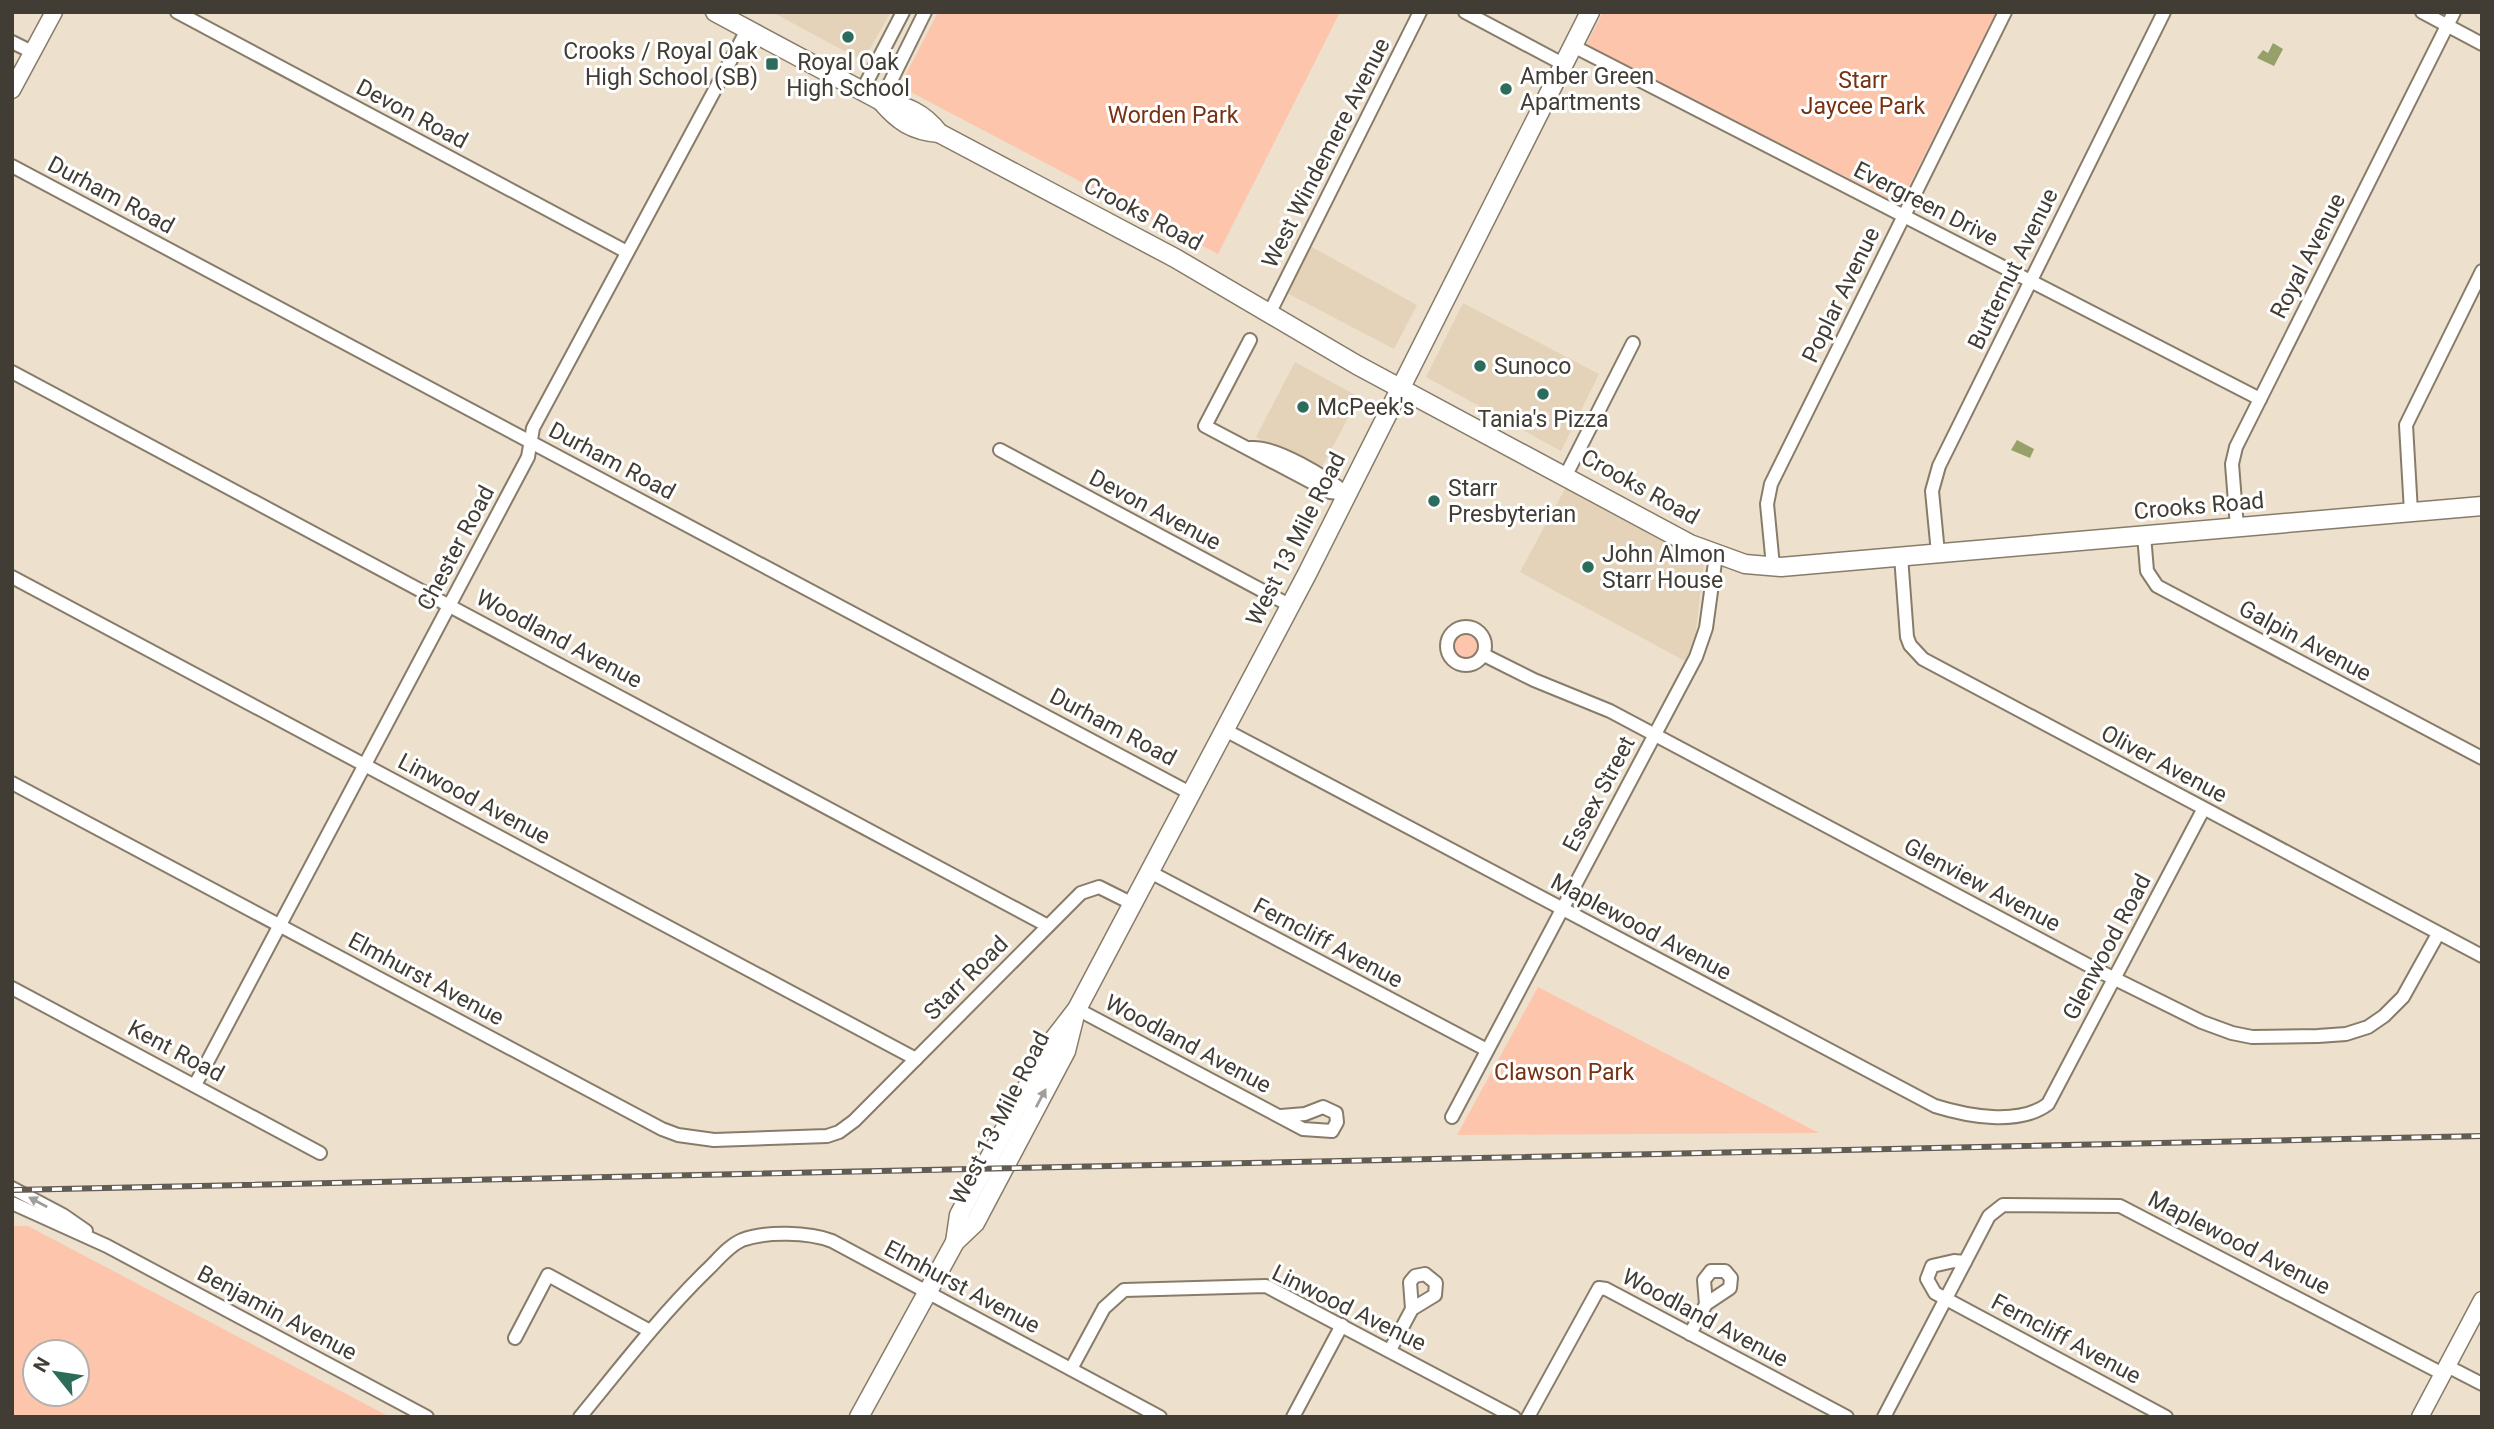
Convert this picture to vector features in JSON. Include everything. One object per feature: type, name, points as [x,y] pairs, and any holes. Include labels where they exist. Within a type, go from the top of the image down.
[{"type":"main road","name":"Crooks Road","points":[[715,12],[881,101],[906,106],[927,117],[939,133],[1270,312],[1399,387],[1716,555],[1745,564],[1773,566],[1901,556],[2482,506]]},
{"type":"main road","name":"West 13 Mile Road","points":[[859,1417],[955,1242],[975,1223],[1066,1051],[1077,1009],[1291,606],[1590,12]]},
{"type":"street","points":[[12,90],[54,12]]},
{"type":"street","name":"Devon Road","points":[[177,12],[627,253]]},
{"type":"street","points":[[863,92],[903,12]]},
{"type":"street","points":[[881,101],[925,12]]},
{"type":"street","name":"West Windemere Avenue","points":[[1270,312],[1420,12]]},
{"type":"street","points":[[1465,12],[1563,64]]},
{"type":"street","name":"Poplar Avenue","points":[[1773,566],[1767,505],[1772,484],[2005,12]]},
{"type":"street","name":"Butternut Avenue","points":[[1938,553],[1932,491],[1934,477],[2164,12]]},
{"type":"street","points":[[2422,12],[2482,44]]},
{"type":"street","name":"Royal Avenue","points":[[2237,527],[2233,456],[2259,399],[2454,12]]},
{"type":"street","name":"Chester Road","points":[[195,1085],[528,457],[533,428],[747,30]]},
{"type":"street","points":[[890,37],[909,45]]},
{"type":"street","points":[[12,42],[32,52]]},
{"type":"street","name":"Evergreen Drive","points":[[1573,46],[2259,399]]},
{"type":"street","name":"Durham Road","points":[[12,166],[1192,793]]},
{"type":"street","points":[[2411,512],[2406,425],[2482,271]]},
{"type":"street","points":[[1250,340],[1205,426],[1251,448],[1265,446],[1334,483],[1347,494]]},
{"type":"street","points":[[1566,475],[1633,343]]},
{"type":"street","name":"Woodland Avenue","points":[[12,372],[1048,926]]},
{"type":"street","name":"Devon Avenue","points":[[1000,450],[1291,606]]},
{"type":"street","name":"Galpin Avenue","points":[[2144,535],[2147,571],[2157,586],[2482,758]]},
{"type":"street","name":"Essex Street","points":[[1452,1117],[1700,649],[1716,555]]},
{"type":"street","name":"Oliver Avenue","points":[[1901,556],[1907,637],[1923,659],[2482,956]]},
{"type":"street","name":"Linwood Avenue","points":[[12,577],[916,1059]]},
{"type":"street","name":"Glenview Avenue","points":[[1484,655],[1534,680],[1610,711],[2115,978],[2202,1022],[2232,1033],[2272,1038],[2346,1034],[2375,1023],[2394,1007],[2410,986],[2438,934]]},
{"type":"street","name":"Maplewood Avenue","points":[[1225,730],[1935,1106],[1958,1114],[1985,1116],[2031,1113],[2048,1104]]},
{"type":"street","name":"Elmhurst Avenue","points":[[12,783],[677,1135],[713,1140],[827,1136],[839,1132]]},
{"type":"street","name":"Glenwood Road","points":[[2048,1104],[2203,810]]},
{"type":"street","name":"Ferncliff Avenue","points":[[1150,872],[1487,1050]]},
{"type":"street","name":"Starr Road","points":[[839,1132],[916,1059],[1081,893],[1093,887],[1108,890],[1133,904]]},
{"type":"street","name":"Kent Road","points":[[12,988],[320,1153]]},
{"type":"street","name":"Woodland Avenue","points":[[1077,1009],[1281,1116]]},
{"type":"street","name":"Benjamin Avenue","points":[[12,1188],[63,1215],[107,1246]]},
{"type":"street","name":"Benjamin Avenue","points":[[12,1203],[107,1246],[427,1417]]},
{"type":"street","name":"Maplewood Avenue","points":[[1965,1262],[1989,1216],[2003,1205],[2120,1206],[2445,1370],[2482,1384]]},
{"type":"street","name":"Elmhurst Avenue","points":[[650,1331],[679,1297],[735,1244],[747,1239],[773,1236],[827,1239],[1160,1417]]},
{"type":"street","points":[[1884,1417],[1965,1262],[1946,1262],[1929,1269],[1927,1279],[1932,1289],[1945,1298]]},
{"type":"street","points":[[515,1338],[548,1275],[650,1331],[580,1417]]},
{"type":"street","name":"Linwood Avenue","points":[[1071,1369],[1104,1308],[1114,1295],[1132,1288],[1264,1286],[1514,1417]]},
{"type":"street","name":"Woodland Avenue","points":[[1528,1417],[1599,1288],[1847,1417]]},
{"type":"street","name":"Ferncliff Avenue","points":[[1945,1298],[2166,1417]]},
{"type":"street","points":[[2420,1417],[2482,1300]]},
{"type":"street","points":[[1690,1334],[1706,1304]]},
{"type":"street","points":[[1390,1350],[1412,1309]]},
{"type":"street","points":[[1293,1417],[1342,1325]]},
{"type":"shaded area","name":"Royal Oak High School","points":[[772,12],[891,12],[863,61]]},
{"type":"shaded area","points":[[2273,43],[2283,49],[2274,66],[2257,58],[2263,50],[2268,53]]},
{"type":"shaded area","points":[[1310,246],[1417,305],[1394,349],[1287,293]]},
{"type":"shaded area","points":[[1463,303],[1599,374],[1561,451],[1426,377]]},
{"type":"shaded area","points":[[1295,362],[1359,397],[1320,471],[1256,437]]},
{"type":"shaded area","points":[[2017,440],[2034,449],[2030,458],[2011,450]]},
{"type":"shaded area","points":[[1566,487],[1704,562],[1695,639],[1685,661],[1520,572]]},
{"type":"green space","name":"Worden Park","points":[[938,12],[1340,12],[1218,254],[903,88],[903,80]]},
{"type":"green space","name":"Starr Jaycee Park","points":[[1603,12],[1996,12],[1900,204],[1586,45]]},
{"type":"green space","points":[[1465,632],[1474,636],[1478,645],[1474,654],[1465,658],[1456,654],[1452,645],[1456,636]]},
{"type":"green space","name":"Clawson Park","points":[[1538,987],[1819,1133],[1457,1135]]},
{"type":"green space","points":[[12,1226],[28,1226],[390,1417],[12,1417]]},
{"type":"railway","points":[[12,1190],[2482,1136]]},
{"type":"place","name":"Royal Oak High School","points":[[848,37]]},
{"type":"place","name":"Crooks / Royal Oak High School (SB)","points":[[772,64]]},
{"type":"place","name":"Amber Green Apartments","points":[[1506,89]]},
{"type":"place","name":"Sunoco","points":[[1480,366]]},
{"type":"place","name":"Tania's Pizza","points":[[1543,394]]},
{"type":"place","name":"McPeek's","points":[[1303,407]]},
{"type":"place","name":"Starr Presbyterian","points":[[1434,501]]},
{"type":"place","name":"John Almon Starr House","points":[[1588,567]]}]
